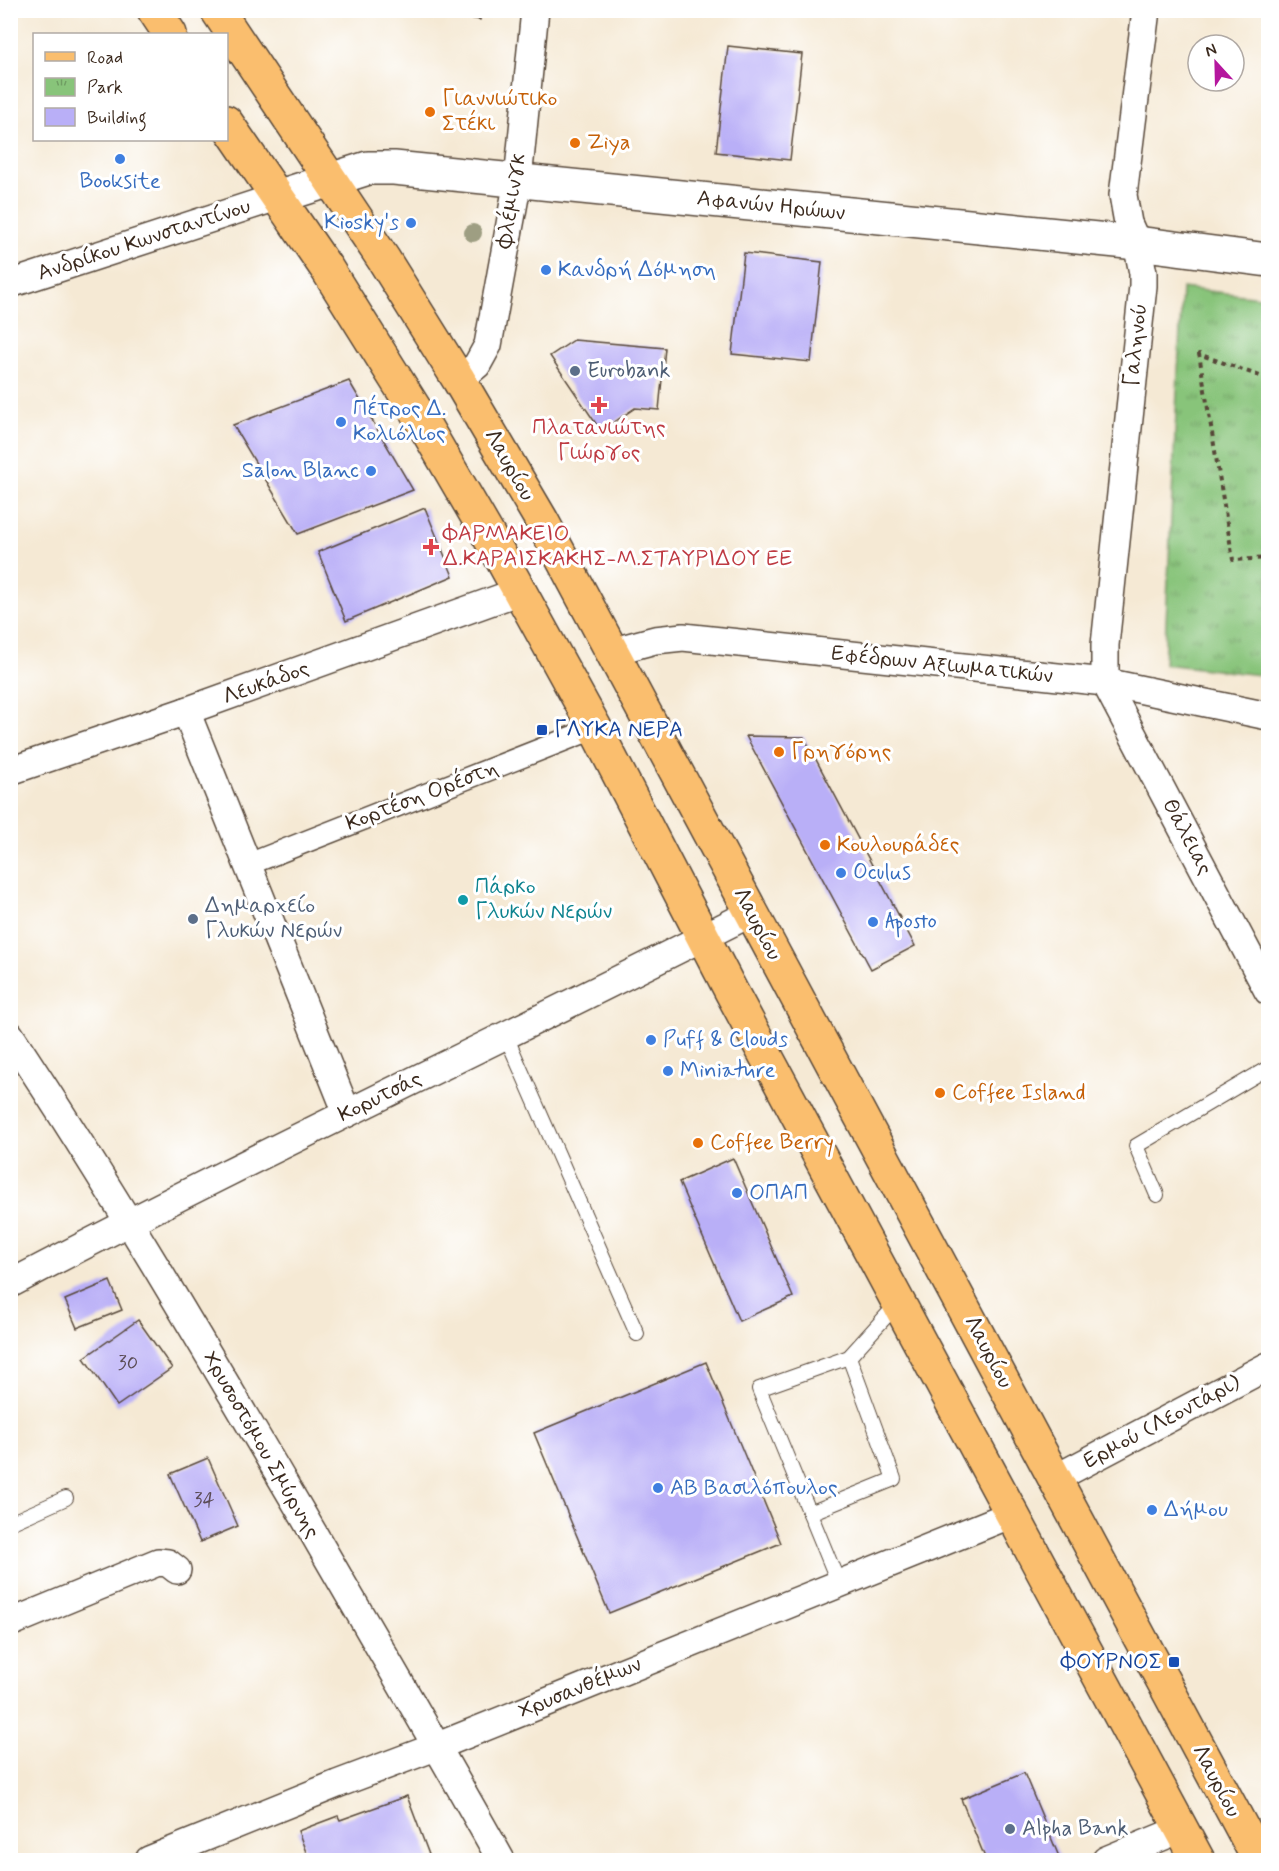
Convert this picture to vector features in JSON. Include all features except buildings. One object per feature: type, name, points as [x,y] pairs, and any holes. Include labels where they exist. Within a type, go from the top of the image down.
[{"type":"main road","points":[[154,10],[169,33]]},
{"type":"main road","name":"Λαυρίου","points":[[217,10],[330,179],[459,380],[542,520],[1259,1860]]},
{"type":"main road","points":[[228,125],[327,268],[410,402],[520,591],[595,728],[703,938],[898,1303],[1198,1860]]},
{"type":"street","name":"Φλέμινγκ","points":[[459,380],[477,365],[488,345],[518,180],[535,10]]},
{"type":"street","name":"Γαληνού","points":[[1105,682],[1105,645],[1143,286],[1137,243],[1128,223],[1124,195],[1146,10]]},
{"type":"street","name":"Αφανών Ηρώων","points":[[277,197],[368,168],[394,168],[1137,243],[1269,260]]},
{"type":"street","name":"Ανδρίκου Κωνσταντίνου","points":[[10,284],[277,197]]},
{"type":"street","name":"Λευκάδος","points":[[10,771],[186,711],[520,591]]},
{"type":"street","name":"Εφέδρων Αξιωματικών","points":[[614,651],[655,640],[683,637],[1105,682],[1269,716]]},
{"type":"street","name":"Θάλειας","points":[[1105,682],[1269,991]]},
{"type":"street","points":[[186,711],[347,1113]]},
{"type":"street","name":"Κορτέση Ορέστη","points":[[249,864],[595,728]]},
{"type":"street","name":"Κορυτσάς","points":[[10,1284],[129,1221],[751,913]]},
{"type":"street","name":"Χρυσοστόμου Σμύρνης","points":[[10,1035],[129,1221],[214,1363],[438,1746],[501,1860]]},
{"type":"street","name":"Ερμού (Λεοντάρι)","points":[[1056,1478],[1269,1366]]},
{"type":"street","name":"Χρυσανθέμων","points":[[149,1860],[1012,1514]]},
{"type":"street","points":[[10,1623],[158,1562],[168,1563],[177,1570]]},
{"type":"street","points":[[1106,1860],[1181,1829]]},
{"type":"lane","points":[[506,1036],[637,1334]]},
{"type":"lane","points":[[1157,1195],[1136,1146],[1269,1068]]},
{"type":"lane","points":[[839,1584],[759,1389],[849,1357],[898,1303]]},
{"type":"lane","points":[[810,1513],[894,1479],[849,1357]]},
{"type":"lane","points":[[10,1523],[66,1498]]},
{"type":"path","points":[[1269,379],[1199,354],[1233,560],[1269,558]]},
{"type":"green space","points":[[1182,288],[1268,298],[1268,676],[1164,664]]},
{"type":"place","name":"Γιαννιώτικο Στέκι","points":[[430,112]]},
{"type":"place","name":"Ziya","points":[[575,143]]},
{"type":"place","name":"Booksite","points":[[120,159]]},
{"type":"place","name":"Kiosky's","points":[[411,223]]},
{"type":"place","name":"Κανδρή Δόμηση","points":[[546,270]]},
{"type":"place","name":"Eurobank","points":[[575,371]]},
{"type":"place","name":"Πλατανιώτης Γιώργος","points":[[599,405]]},
{"type":"place","name":"Πέτρος Δ. Κολιόλιος","points":[[341,422]]},
{"type":"place","name":"Salon Blanc","points":[[371,471]]},
{"type":"place","name":"ΦΑΡΜΑΚΕΙΟ Δ.ΚΑΡΑΙΣΚΑΚΗΣ-Μ.ΣΤΑΥΡΙΔΟΥ ΕΕ","points":[[431,547]]},
{"type":"place","name":"ΓΛΥΚΑ ΝΕΡΑ","points":[[542,730]]},
{"type":"place","name":"Γρηγόρης","points":[[779,752]]},
{"type":"place","name":"Κουλουράδες","points":[[825,845]]},
{"type":"place","name":"Oculus","points":[[841,873]]},
{"type":"place","name":"Πάρκο Γλυκών Νερών","points":[[463,900]]},
{"type":"place","name":"Δημαρχείο Γλυκών Νερών","points":[[193,919]]},
{"type":"place","name":"Aposto","points":[[873,922]]},
{"type":"place","name":"Puff & Clouds","points":[[651,1040]]},
{"type":"place","name":"Miniature","points":[[668,1071]]},
{"type":"place","name":"Coffee Island","points":[[940,1093]]},
{"type":"place","name":"Coffee Berry","points":[[698,1143]]},
{"type":"place","name":"ΟΠΑΠ","points":[[737,1193]]},
{"type":"place","name":"ΑΒ Βασιλόπουλος","points":[[658,1488]]},
{"type":"place","name":"Δήμου","points":[[1152,1510]]},
{"type":"place","name":"ΦΟΥΡΝΟΣ","points":[[1174,1662]]},
{"type":"place","name":"Alpha Bank","points":[[1010,1829]]}]
